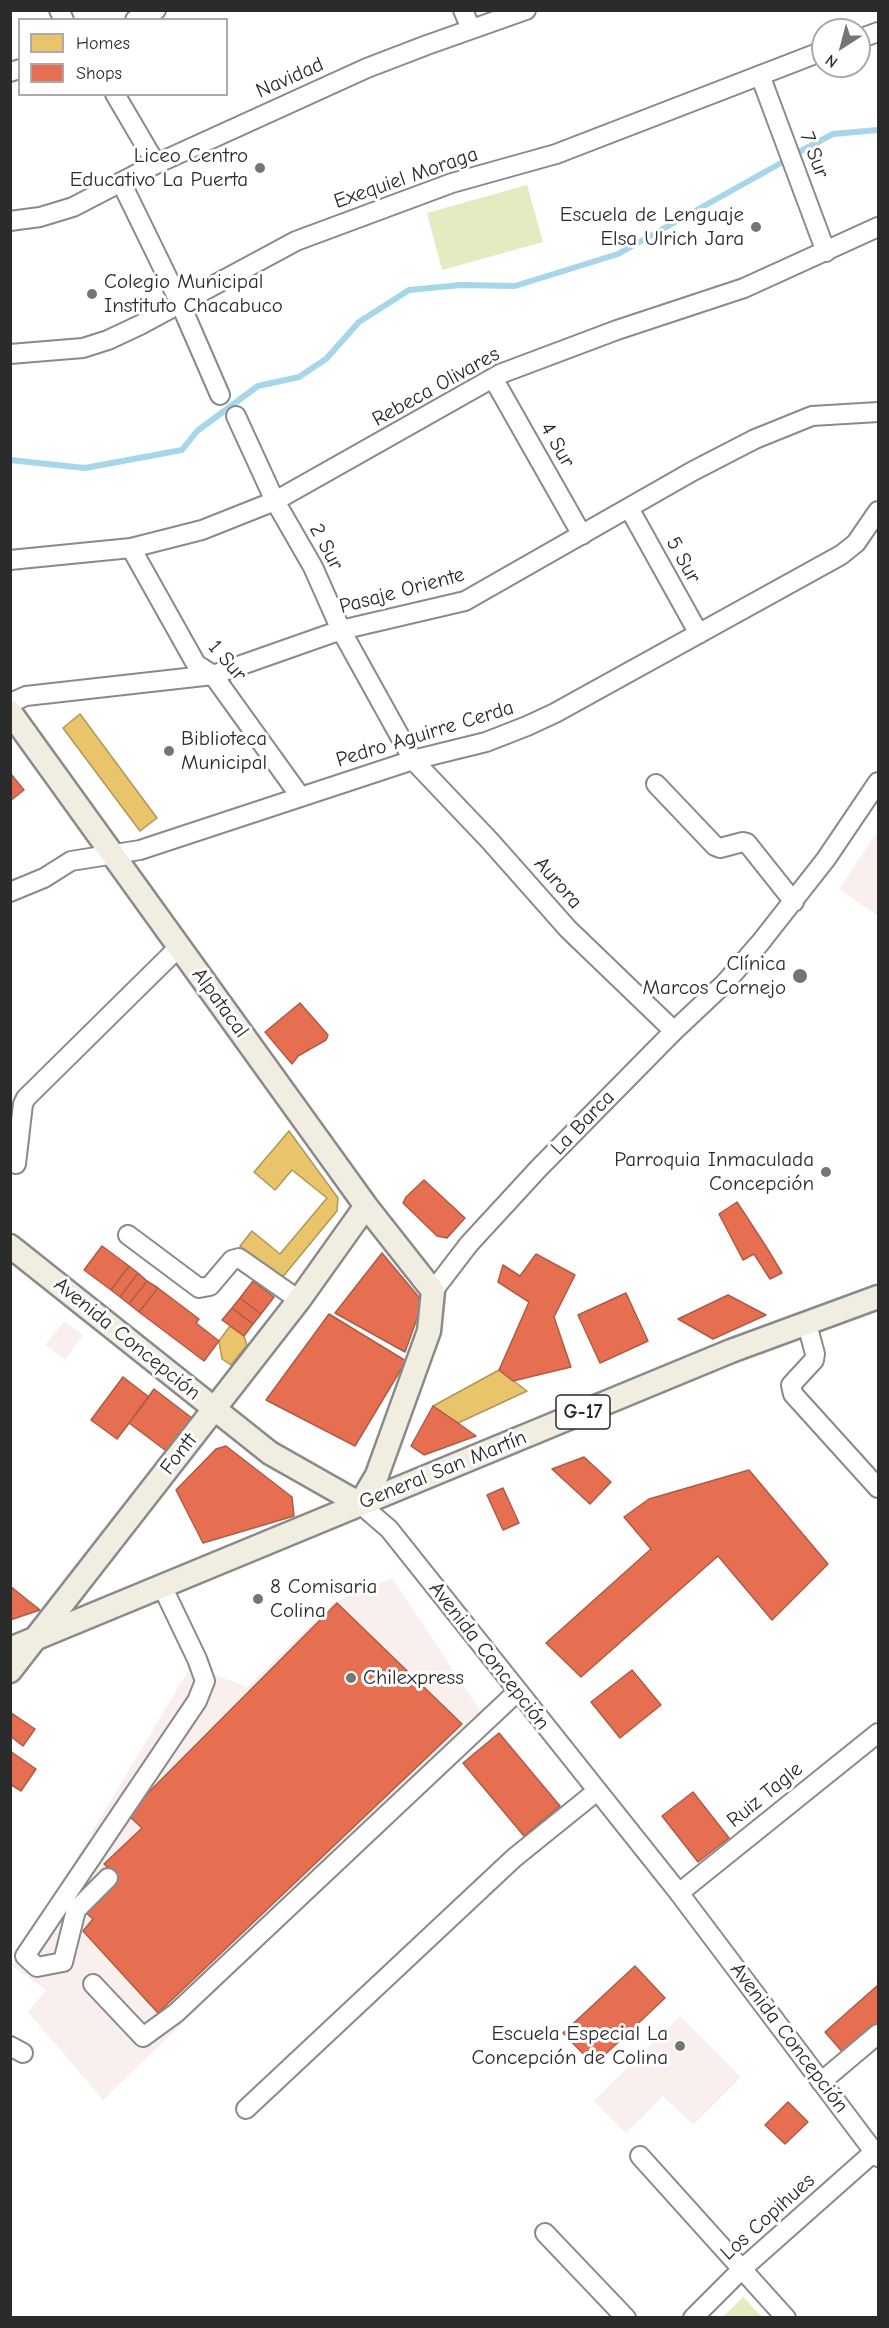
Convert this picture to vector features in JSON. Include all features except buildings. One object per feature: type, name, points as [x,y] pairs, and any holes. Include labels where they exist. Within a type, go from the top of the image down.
[{"type":"main road","name":"Alpatacal","points":[[12,714],[366,1206],[433,1291]]},
{"type":"main road","name":"Fontt","points":[[10,1671],[38,1638],[299,1300],[366,1206]]},
{"type":"main road","name":"Avenida Concepción","points":[[13,1253],[270,1453],[360,1504]]},
{"type":"main road","points":[[360,1504],[377,1475],[429,1330],[433,1291]]},
{"type":"main road","name":"General San Martín","points":[[10,1649],[731,1351],[879,1297]]},
{"type":"street","points":[[139,18],[156,10]]},
{"type":"street","points":[[463,10],[471,29]]},
{"type":"street","name":"Navidad","points":[[10,221],[57,213],[80,204],[156,164],[367,68],[526,10]]},
{"type":"street","name":"Exequiel Moraga","points":[[10,354],[83,348],[140,325],[296,241],[452,183],[556,154],[811,56]]},
{"type":"street","name":"7 Sur","points":[[760,75],[826,252]]},
{"type":"street","points":[[117,96],[156,164]]},
{"type":"street","points":[[121,182],[180,303],[220,395]]},
{"type":"street","name":"Rebeca Olivares","points":[[10,560],[131,548],[202,530],[276,501],[493,378],[617,330],[744,288],[879,227]]},
{"type":"street","name":"4 Sur","points":[[493,378],[582,535]]},
{"type":"street","name":"Pasaje Oriente","points":[[12,714],[26,696],[213,675],[341,630],[465,601],[693,471],[755,439],[812,416],[879,412]]},
{"type":"street","name":"2 Sur","points":[[236,416],[276,501],[313,567],[341,630],[412,760]]},
{"type":"street","name":"5 Sur","points":[[629,508],[699,634]]},
{"type":"street","name":"Pedro Aguirre Cerda","points":[[10,892],[44,878],[71,861],[140,850],[412,760],[486,742],[527,726],[555,713],[841,555],[856,543],[879,511]]},
{"type":"street","name":"1 Sur","points":[[131,548],[196,664],[213,675],[300,796]]},
{"type":"street","name":"Aurora","points":[[412,760],[490,841],[568,929],[674,1031]]},
{"type":"street","name":"La Barca","points":[[433,1291],[469,1244],[508,1202],[674,1031],[725,983],[794,902],[879,782]]},
{"type":"street","points":[[656,784],[715,846],[720,848],[747,843],[794,902]]},
{"type":"street","points":[[16,1164],[23,1104],[26,1098],[180,946]]},
{"type":"street","points":[[129,1235],[199,1288],[210,1286],[232,1260],[239,1258],[299,1300]]},
{"type":"street","points":[[807,1324],[815,1354],[814,1360],[791,1385],[793,1394],[879,1488]]},
{"type":"street","name":"Avenida Concepción","points":[[360,1504],[389,1529],[679,1893],[876,2155]]},
{"type":"street","points":[[108,1878],[76,1910],[63,1962],[37,1967],[25,1956],[197,1701],[205,1681],[162,1586]]},
{"type":"street","points":[[93,1984],[143,2037],[176,2013],[517,1692]]},
{"type":"street","name":"Ruiz Tagle","points":[[679,1893],[879,1734]]},
{"type":"street","points":[[246,2109],[514,1858],[597,1791]]},
{"type":"street","points":[[821,2082],[879,2034]]},
{"type":"street","name":"Los Copihues","points":[[693,2318],[742,2269],[876,2155]]},
{"type":"street","points":[[640,2156],[786,2318]]},
{"type":"street","points":[[544,2234],[626,2318]]},
{"type":"shaded area","points":[[878,831],[878,916],[839,889]]},
{"type":"shaded area","points":[[64,1321],[83,1335],[65,1360],[45,1345]]},
{"type":"shaded area","points":[[392,1578],[491,1727],[103,2100],[28,2012],[46,1990],[12,1966],[191,1666],[247,1687],[335,1602]]},
{"type":"shaded area","name":"Escuela Especial La Concepción de Colina","points":[[680,2016],[741,2077],[693,2125],[663,2096],[626,2133],[594,2101]]},
{"type":"green space","points":[[527,185],[543,242],[442,270],[427,213]]},
{"type":"green space","points":[[743,2297],[762,2317],[723,2317]]},
{"type":"waterway","points":[[801,151],[833,134],[878,130]]},
{"type":"waterway","points":[[10,460],[85,468],[182,450],[197,431],[258,386],[299,377],[326,359],[359,322],[409,290],[461,285],[515,286],[618,254],[781,163]]},
{"type":"place","name":"Liceo Centro Educativo La Puerta","points":[[260,168]]},
{"type":"place","name":"Escuela de Lenguaje Elsa Ulrich Jara","points":[[756,227]]},
{"type":"place","name":"Colegio Municipal Instituto Chacabuco","points":[[92,294]]},
{"type":"place","name":"Biblioteca Municipal","points":[[169,751]]},
{"type":"place","name":"Clínica Marcos Cornejo","points":[[800,976]]},
{"type":"place","name":"Parroquia Inmaculada Concepción","points":[[826,1172]]},
{"type":"place","name":"8 Comisaria Colina","points":[[258,1599]]},
{"type":"place","name":"Chilexpress","points":[[351,1678]]},
{"type":"place","name":"Escuela Especial La Concepción de Colina","points":[[680,2046]]}]
